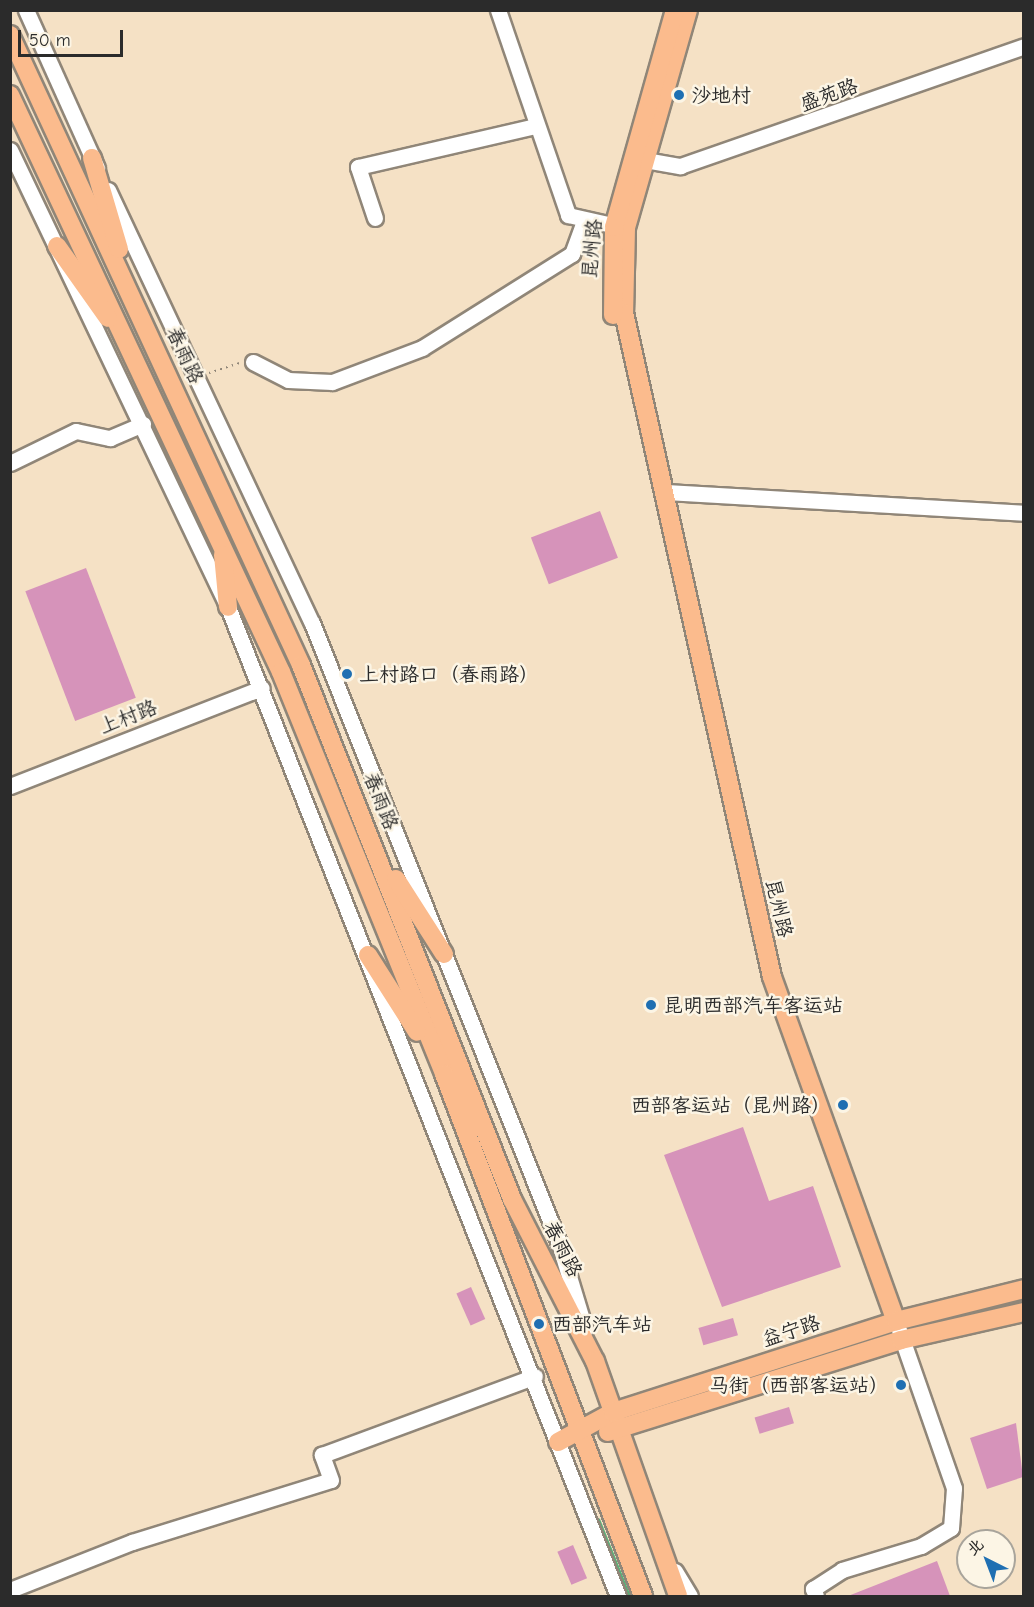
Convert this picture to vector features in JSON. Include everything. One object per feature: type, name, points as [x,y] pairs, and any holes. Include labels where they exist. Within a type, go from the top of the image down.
[{"type":"main road","name":"昆州路","points":[[675,10],[620,228],[624,313],[771,977],[896,1321]]},
{"type":"main road","name":"昆州路","points":[[620,228],[645,160],[688,10]]},
{"type":"main road","name":"春雨路","points":[[10,35],[244,532],[374,845],[512,1199],[595,1361],[678,1596]]},
{"type":"main road","points":[[10,94],[222,539],[444,1074],[643,1596]]},
{"type":"main road","points":[[93,158],[134,300]]},
{"type":"main road","points":[[57,246],[136,359]]},
{"type":"main road","points":[[222,539],[228,607]]},
{"type":"main road","points":[[374,845],[444,954]]},
{"type":"main road","points":[[368,955],[444,1074]]},
{"type":"main road","name":"益宁路","points":[[558,1442],[580,1434],[613,1412],[896,1321],[1023,1289]]},
{"type":"main road","name":"益宁路","points":[[580,1434],[618,1430],[901,1340],[1023,1312]]},
{"type":"street","points":[[26,10],[93,158],[312,623],[559,1243],[595,1361]]},
{"type":"street","points":[[498,10],[559,199],[568,215],[583,223],[620,228]]},
{"type":"street","name":"盛苑路","points":[[645,160],[680,166],[1023,46]]},
{"type":"street","points":[[375,218],[358,167],[536,126]]},
{"type":"street","points":[[10,150],[143,424],[228,607],[535,1376],[618,1596]]},
{"type":"street","points":[[253,362],[288,380],[332,382],[412,352],[572,254],[583,223]]},
{"type":"street","points":[[10,463],[76,431],[110,438],[143,424]]},
{"type":"street","points":[[664,492],[1023,513]]},
{"type":"street","name":"上村路","points":[[10,786],[262,688]]},
{"type":"street","points":[[816,1596],[813,1589],[842,1570],[921,1546],[951,1528],[954,1488],[896,1321]]},
{"type":"street","points":[[10,1590],[132,1542],[331,1480],[322,1455],[535,1376]]},
{"type":"street","points":[[663,1553],[690,1596]]},
{"type":"path","points":[[198,378],[253,362]]},
{"type":"green space","points":[[597,1517],[600,1519],[631,1596],[622,1596]]},
{"type":"building","points":[[600,511],[618,558],[549,584],[531,538]]},
{"type":"building","points":[[86,568],[136,698],[75,721],[25,591]]},
{"type":"building","points":[[743,1127],[769,1201],[813,1186],[841,1267],[722,1307],[664,1155]]},
{"type":"building","points":[[471,1287],[485,1319],[471,1325],[456,1294]]},
{"type":"building","points":[[733,1318],[738,1335],[703,1345],[698,1328]]},
{"type":"building","points":[[789,1407],[794,1423],[760,1434],[755,1418]]},
{"type":"building","points":[[1016,1423],[1023,1477],[987,1489],[970,1438]]},
{"type":"building","points":[[573,1545],[587,1578],[571,1585],[557,1552]]},
{"type":"building","points":[[937,1561],[950,1596],[848,1596]]},
{"type":"place","name":"沙地村","points":[[679,95]]},
{"type":"place","name":"上村路口（春雨路）","points":[[347,674]]},
{"type":"place","name":"昆明西部汽车客运站","points":[[651,1005]]},
{"type":"place","name":"西部客运站（昆州路）","points":[[843,1105]]},
{"type":"place","name":"西部汽车站","points":[[539,1324]]},
{"type":"place","name":"马街（西部客运站）","points":[[901,1385]]}]
